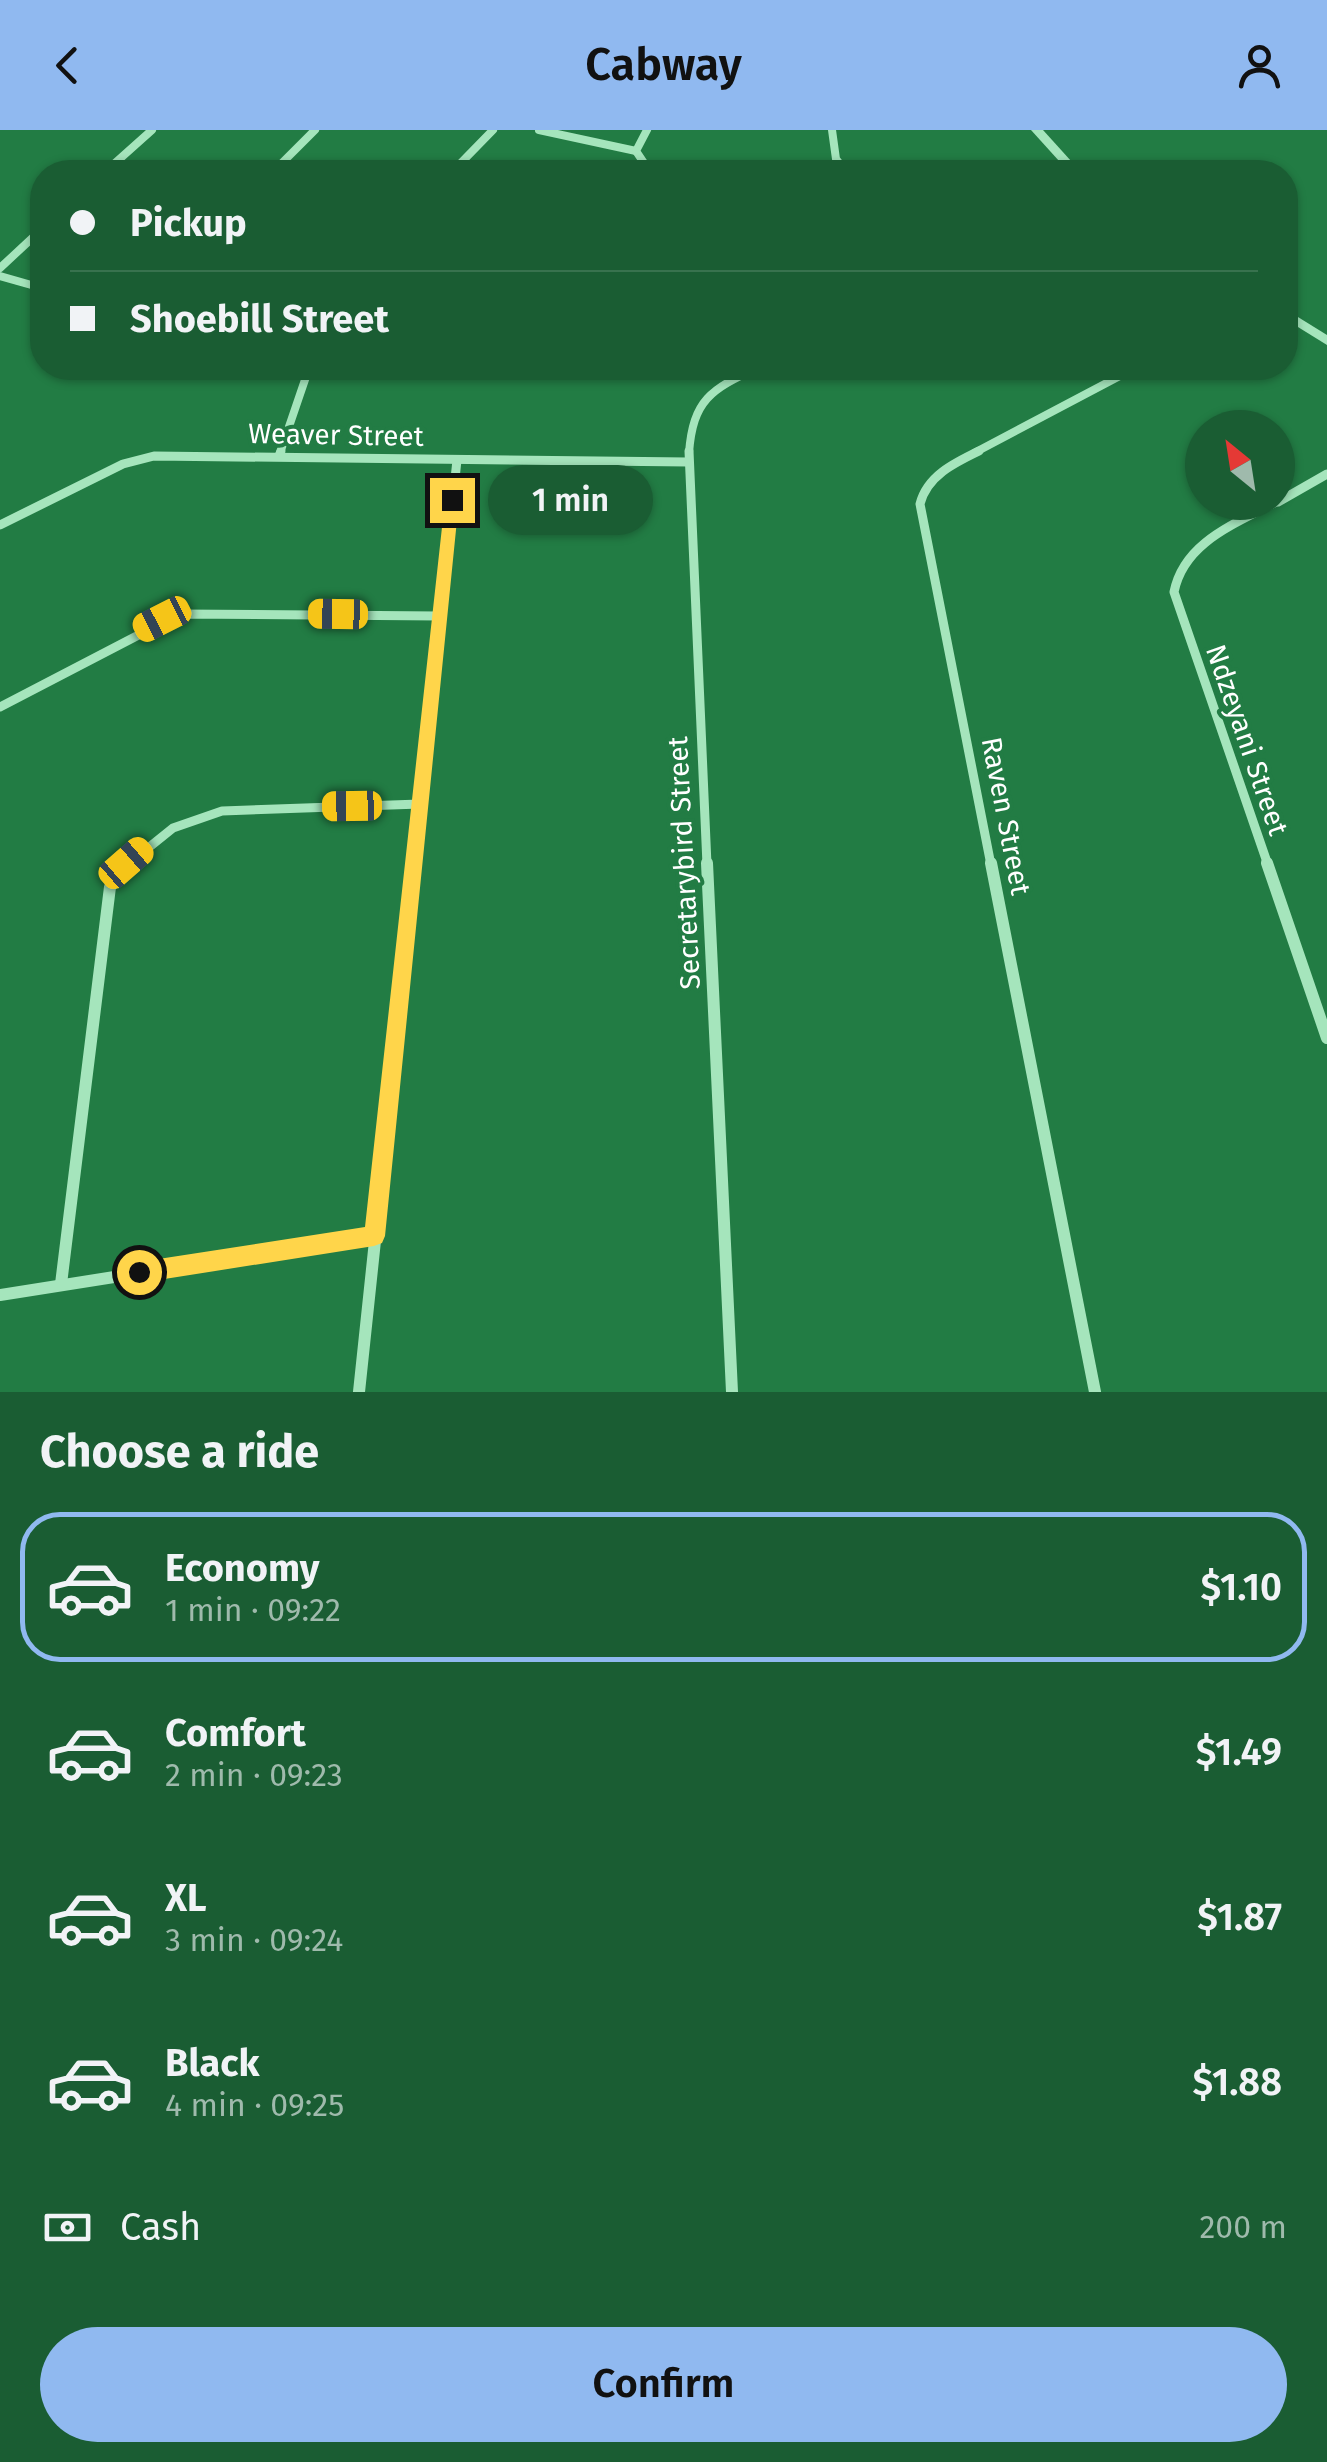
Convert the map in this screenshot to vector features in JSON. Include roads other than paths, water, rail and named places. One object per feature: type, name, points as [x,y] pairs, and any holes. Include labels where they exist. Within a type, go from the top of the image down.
[{"type":"street","points":[[118,160],[152,130]]},
{"type":"street","points":[[285,160],[315,130]]},
{"type":"street","points":[[464,160],[493,130]]},
{"type":"street","points":[[540,130],[636,151],[642,160]]},
{"type":"street","points":[[636,151],[648,130]]},
{"type":"street","points":[[832,130],[837,160]]},
{"type":"street","points":[[1037,130],[1064,160]]},
{"type":"street","points":[[0,268],[30,240]]},
{"type":"street","points":[[0,276],[30,285]]},
{"type":"street","points":[[1298,322],[1327,341]]},
{"type":"street","points":[[279,456],[305,380]]},
{"type":"street","name":"Secretarybird Street","points":[[730,380],[698,404],[690,422],[688,462],[732,1392]]},
{"type":"street","name":"Raven Street","points":[[1095,1392],[920,504],[924,489],[951,465],[1112,380]]},
{"type":"street","name":"Weaver Street","points":[[0,525],[137,458],[172,454],[688,462]]},
{"type":"street","points":[[360,1392],[457,460]]},
{"type":"street","name":"Ndzeyani Street","points":[[1295,492],[1327,474]]},
{"type":"street","name":"Ndzeyani Street","points":[[1247,520],[1196,550],[1180,565],[1174,577],[1174,592],[1327,1038]]},
{"type":"street","points":[[0,707],[179,614],[439,616]]},
{"type":"street","points":[[61,1284],[110,887],[126,863],[168,830],[192,817],[222,811],[420,804]]},
{"type":"street","points":[[0,1294],[374,1236]]}]
